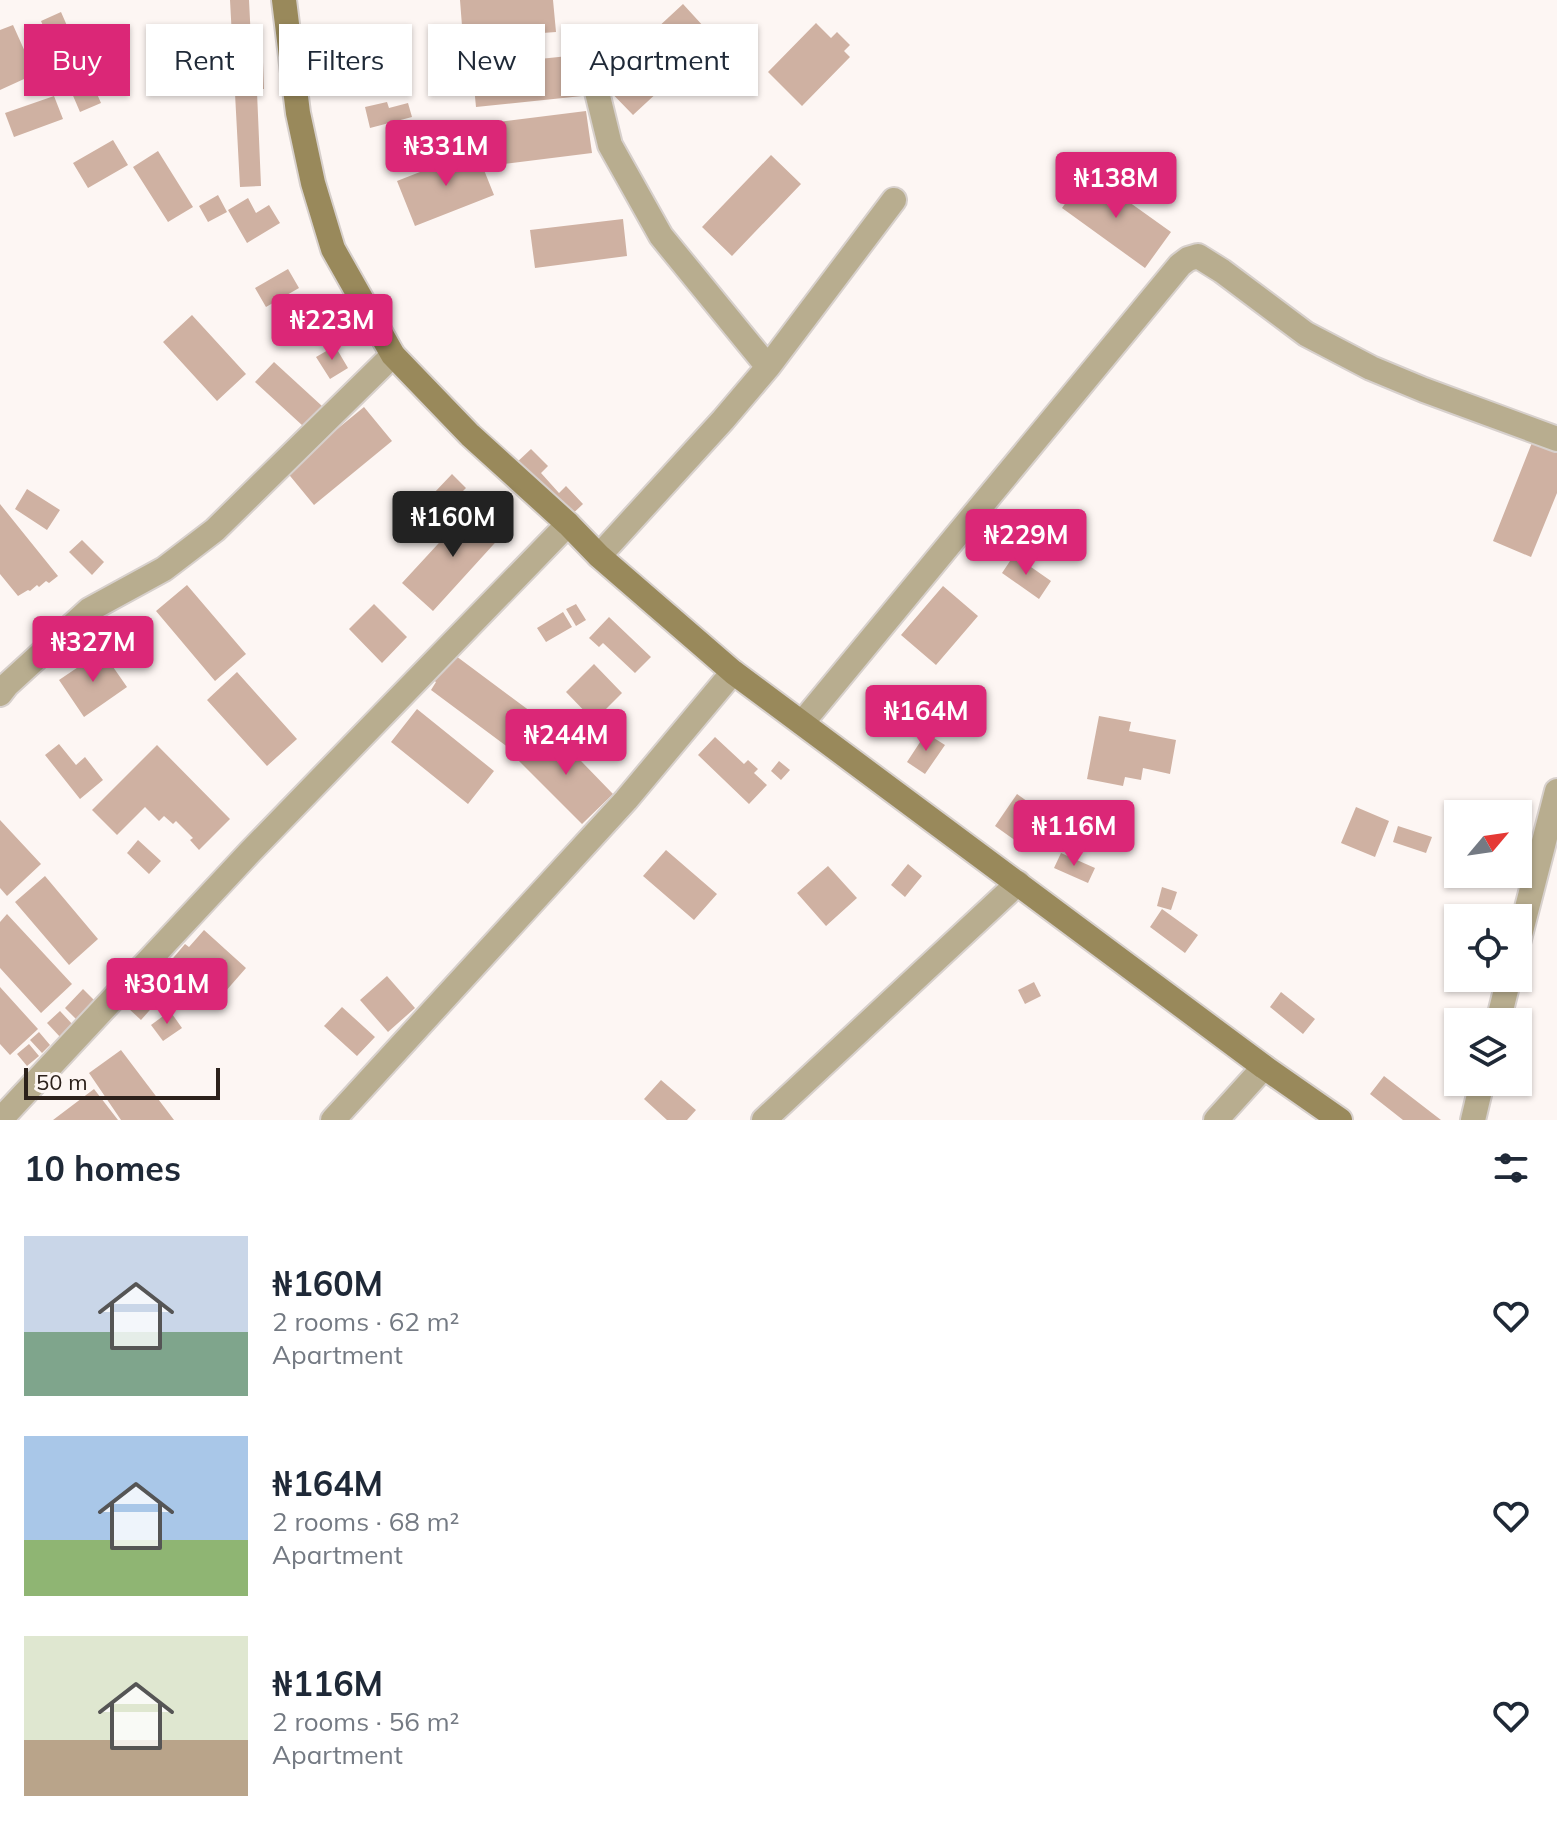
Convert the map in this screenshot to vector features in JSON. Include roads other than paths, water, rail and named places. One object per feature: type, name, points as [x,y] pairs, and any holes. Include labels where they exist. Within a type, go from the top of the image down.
[{"type":"street","points":[[284,0],[298,113],[313,183],[333,249],[393,355],[470,435],[599,556],[733,672],[1264,1067],[1340,1120]]},
{"type":"street","points":[[598,96],[610,145],[661,236],[768,367]]},
{"type":"street","points":[[599,556],[768,367],[894,200]]},
{"type":"street","points":[[802,723],[1188,259],[1198,256],[1306,334],[1371,368],[1557,439]]},
{"type":"street","points":[[0,694],[89,610],[164,569],[215,530],[393,355]]},
{"type":"street","points":[[0,1120],[250,852],[568,524]]},
{"type":"street","points":[[333,1120],[626,800],[733,672]]},
{"type":"street","points":[[1528,904],[1557,791]]},
{"type":"street","points":[[764,1120],[1018,883]]},
{"type":"street","points":[[1216,1120],[1264,1067]]},
{"type":"street","points":[[1473,1120],[1479,1096]]}]
